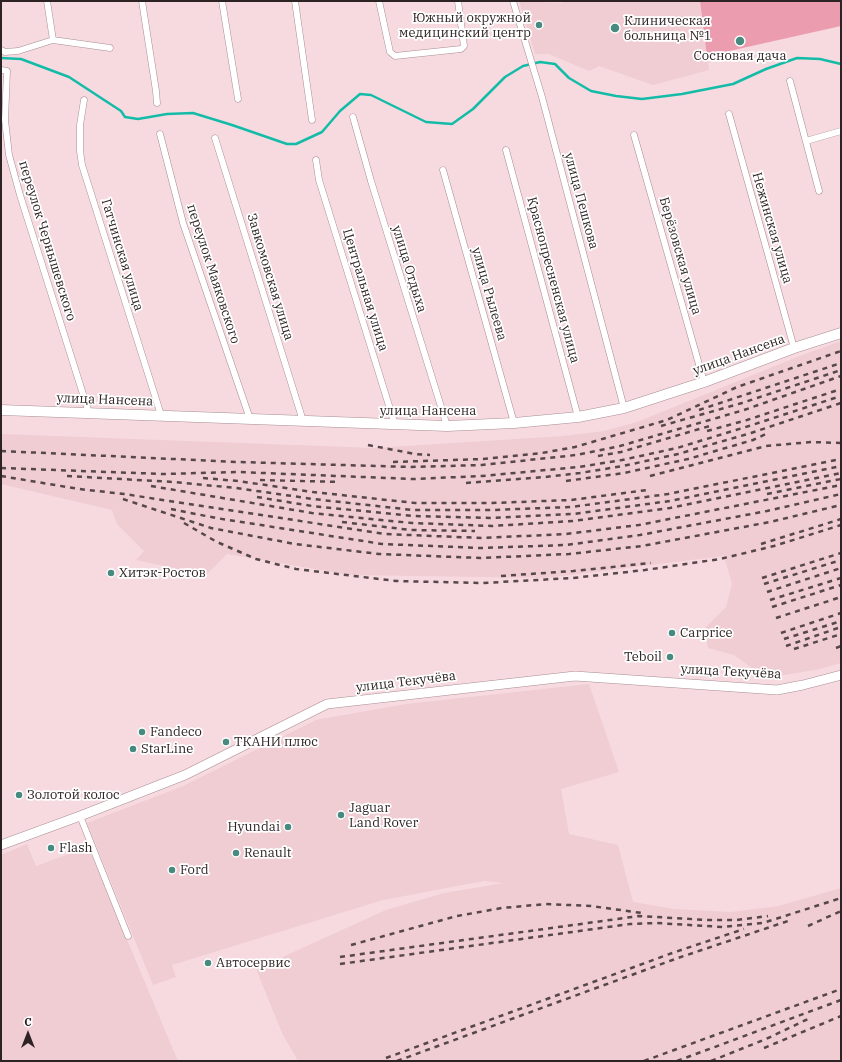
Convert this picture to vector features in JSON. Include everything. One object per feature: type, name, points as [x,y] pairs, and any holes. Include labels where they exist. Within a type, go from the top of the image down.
[{"type":"main road","name":"улица Нансена","points":[[1,410],[395,425],[447,426],[514,423],[578,417],[624,408],[704,382],[841,332]]},
{"type":"main road","name":"улица Текучёва","points":[[1,845],[185,775],[328,704],[575,676],[777,690],[841,675]]},
{"type":"street","points":[[47,1],[53,40]]},
{"type":"street","points":[[142,1],[157,103]]},
{"type":"street","points":[[222,1],[238,99]]},
{"type":"street","points":[[295,1],[312,120]]},
{"type":"street","points":[[379,1],[390,52],[395,56],[461,49],[464,46],[458,1]]},
{"type":"street","name":"улица Пешкова","points":[[513,1],[542,97],[624,408]]},
{"type":"street","points":[[1,50],[5,52],[18,51],[53,40],[110,48]]},
{"type":"street","name":"переулок Чернышевского","points":[[4,71],[5,120],[9,155],[20,195],[89,413]]},
{"type":"street","points":[[790,82],[819,191]]},
{"type":"street","name":"Гатчинская улица","points":[[84,100],[80,125],[80,151],[82,165],[160,415]]},
{"type":"street","name":"Нежинская улица","points":[[729,114],[794,348]]},
{"type":"street","name":"улица Отдыха","points":[[353,117],[370,181],[447,426]]},
{"type":"street","points":[[806,141],[841,131]]},
{"type":"street","name":"переулок Маяковского","points":[[160,134],[183,223],[250,419]]},
{"type":"street","name":"Берёзовская улица","points":[[634,135],[704,382]]},
{"type":"street","name":"Завкомовская улица","points":[[215,138],[303,422]]},
{"type":"street","name":"Краснопресненская улица","points":[[506,150],[578,417]]},
{"type":"street","name":"Центральная улица","points":[[316,160],[319,180],[395,425]]},
{"type":"street","name":"улица Рылеева","points":[[443,170],[514,423]]},
{"type":"street","points":[[80,816],[128,936]]},
{"type":"shaded area","name":"Клиническая больница №1","points":[[519,1],[562,3],[562,1],[700,1],[709,70],[653,85],[599,66],[589,71],[549,54],[535,54]]},
{"type":"shaded area","name":"Сосновая дача","points":[[700,1],[841,1],[841,26],[707,56]]},
{"type":"shaded area","points":[[841,341],[841,663],[815,670],[765,678],[734,655],[708,648],[704,629],[726,607],[732,584],[724,556],[546,578],[350,575],[227,554],[206,575],[136,560],[144,551],[117,524],[112,510],[1,484],[1,434],[375,448],[563,436],[604,431],[637,422],[797,357]]},
{"type":"shaded area","points":[[589,684],[619,772],[561,789],[569,834],[618,845],[633,902],[675,909],[731,912],[779,906],[841,888],[841,1061],[298,1061],[283,1035],[256,969],[386,910],[444,893],[504,883],[484,881],[383,900],[172,965],[176,977],[153,985],[87,823],[183,786],[316,720],[406,704]]},
{"type":"shaded area","points":[[27,844],[36,866],[88,847],[178,1061],[1,1061],[1,855]]},
{"type":"waterway","points":[[1,58],[21,59],[69,77],[121,111],[125,117],[138,119],[167,114],[193,113],[287,144],[296,144],[322,132],[340,111],[360,94],[371,95],[426,122],[452,124],[473,109],[505,77],[523,66],[540,62],[555,64],[569,78],[591,91],[642,99],[682,94],[733,84],[766,69],[797,58],[820,59],[841,64]]},
{"type":"railway","points":[[393,462],[482,459],[542,453],[575,447],[667,420],[737,387],[841,351]]},
{"type":"railway","points":[[699,410],[841,363]]},
{"type":"railway","points":[[661,426],[742,403],[841,370]]},
{"type":"railway","points":[[1,451],[238,462],[411,467],[482,465],[576,455],[620,446],[744,410],[841,376]]},
{"type":"railway","points":[[707,431],[747,420],[841,389]]},
{"type":"railway","points":[[1,468],[163,474],[238,472],[413,479],[482,476],[579,467],[622,460],[677,448],[841,396]]},
{"type":"railway","points":[[466,483],[545,477],[623,466],[678,454],[751,433],[841,403]]},
{"type":"railway","points":[[598,456],[621,452],[713,425]]},
{"type":"railway","points":[[566,481],[624,473],[688,459],[753,440],[768,433]]},
{"type":"railway","points":[[650,476],[766,446],[811,442],[841,443]]},
{"type":"railway","points":[[368,445],[415,454],[430,455]]},
{"type":"railway","points":[[67,476],[174,482],[236,488],[313,499],[413,510],[492,510],[571,507],[668,494],[841,459]]},
{"type":"railway","points":[[257,497],[312,506],[413,516],[492,518],[573,514],[670,501],[841,466]]},
{"type":"railway","points":[[151,486],[312,513],[412,523],[492,526],[573,521],[670,508],[841,473]]},
{"type":"railway","points":[[1,476],[79,489],[124,494],[385,534],[482,538],[566,534],[639,525],[841,485]]},
{"type":"railway","points":[[203,478],[415,503],[492,503],[571,500],[647,490]]},
{"type":"railway","points":[[767,494],[841,479]]},
{"type":"railway","points":[[260,480],[340,482]]},
{"type":"railway","points":[[171,509],[216,518],[382,544],[481,548],[566,545],[640,535],[767,511],[841,494]]},
{"type":"railway","points":[[123,499],[211,528],[295,544],[379,554],[481,558],[569,554],[642,546],[770,522],[841,505]]},
{"type":"railway","points":[[761,544],[841,519]]},
{"type":"railway","points":[[342,522],[411,530],[475,531]]},
{"type":"railway","points":[[184,523],[217,542],[256,559],[296,569],[396,581],[483,583],[573,578],[645,570],[720,559],[774,546],[841,525]]},
{"type":"railway","points":[[762,578],[841,553]]},
{"type":"railway","points":[[764,584],[841,560]]},
{"type":"railway","points":[[501,576],[573,571],[651,563]]},
{"type":"railway","points":[[767,592],[841,568]]},
{"type":"railway","points":[[770,600],[841,578]]},
{"type":"railway","points":[[772,607],[841,585]]},
{"type":"railway","points":[[776,618],[841,597]]},
{"type":"railway","points":[[781,633],[841,613]]},
{"type":"railway","points":[[784,639],[841,621]]},
{"type":"railway","points":[[786,646],[841,627]]},
{"type":"railway","points":[[794,649],[841,634]]},
{"type":"railway","points":[[836,648],[841,646]]},
{"type":"railway","points":[[340,964],[630,924],[656,923],[723,927],[763,923],[841,898]]},
{"type":"railway","points":[[351,945],[457,916],[502,908],[546,904],[591,906],[642,913]]},
{"type":"railway","points":[[808,926],[841,911]]},
{"type":"railway","points":[[340,957],[639,916],[707,920],[737,920],[768,916]]},
{"type":"railway","points":[[397,1061],[678,958],[791,920]]},
{"type":"railway","points":[[386,1058],[675,952],[744,929]]},
{"type":"railway","points":[[644,1061],[841,989]]},
{"type":"railway","points":[[677,1061],[841,1000]]},
{"type":"railway","points":[[764,1048],[841,1016]]},
{"type":"railway","points":[[711,1061],[766,1039],[808,1019]]},
{"type":"place","name":"Южный окружной медицинский центр","points":[[539,25]]},
{"type":"place","name":"Клиническая больница №1","points":[[615,28]]},
{"type":"place","name":"Сосновая дача","points":[[740,41]]},
{"type":"place","name":"Хитэк-Ростов","points":[[111,573]]},
{"type":"place","name":"Carprice","points":[[672,633]]},
{"type":"place","name":"Teboil","points":[[670,657]]},
{"type":"place","name":"Fandeco","points":[[142,732]]},
{"type":"place","name":"ТКАНИ плюс","points":[[226,742]]},
{"type":"place","name":"StarLine","points":[[133,749]]},
{"type":"place","name":"Золотой колос","points":[[19,795]]},
{"type":"place","name":"Jaguar Land Rover","points":[[341,815]]},
{"type":"place","name":"Hyundai","points":[[288,827]]},
{"type":"place","name":"Flash","points":[[51,848]]},
{"type":"place","name":"Renault","points":[[236,853]]},
{"type":"place","name":"Ford","points":[[172,870]]},
{"type":"place","name":"Автосервис","points":[[208,963]]}]
